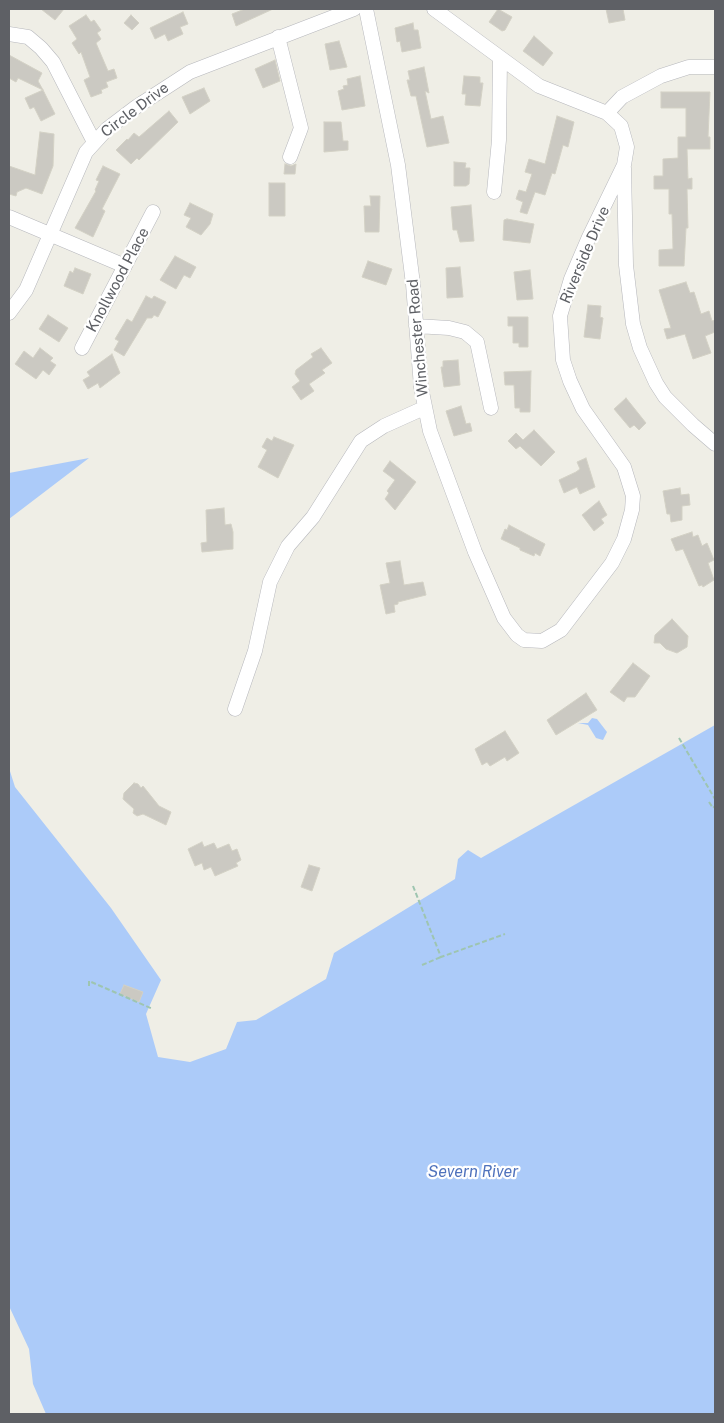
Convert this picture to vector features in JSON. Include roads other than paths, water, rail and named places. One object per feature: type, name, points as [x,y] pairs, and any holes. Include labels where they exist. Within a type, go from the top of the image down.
[{"type":"street","name":"Circle Drive","points":[[9,313],[26,290],[79,167],[94,142],[136,107],[190,72],[354,9]]},
{"type":"street","name":"Winchester Road","points":[[366,9],[398,165],[424,408],[430,431],[475,552],[504,618],[517,635],[533,642]]},
{"type":"street","points":[[434,9],[500,60],[538,86],[608,112],[622,97],[661,76],[689,67],[715,67]]},
{"type":"street","points":[[9,34],[28,37],[53,62],[94,142]]},
{"type":"street","points":[[278,37],[301,128],[290,157]]},
{"type":"street","points":[[494,192],[499,140],[500,60]]},
{"type":"street","name":"Riverside Drive","points":[[533,642],[550,638],[561,630],[577,611],[612,563],[630,523],[633,496],[629,481],[616,454],[576,396],[563,360],[560,325],[560,316],[571,279],[624,165],[627,147],[624,134],[616,119],[608,112]]},
{"type":"street","points":[[624,165],[626,265],[633,324],[640,348],[656,384],[665,397],[682,416],[715,444]]},
{"type":"street","name":"Knollwood Place","points":[[82,348],[153,212]]},
{"type":"street","points":[[9,217],[125,266]]},
{"type":"street","points":[[416,326],[449,328],[465,332],[477,342],[491,408]]},
{"type":"street","points":[[235,709],[255,651],[270,582],[288,546],[313,517],[361,441],[384,426],[424,408]]},
{"type":"water","points":[[89,458],[9,519],[9,473]]},
{"type":"water","points":[[592,718],[597,719],[607,732],[603,740],[596,738],[588,725],[578,723],[588,723]]},
{"type":"water","name":"Severn River","points":[[715,725],[715,1414],[46,1414],[33,1384],[29,1349],[9,1306],[9,768],[15,787],[111,908],[161,980],[146,1014],[158,1057],[190,1062],[226,1049],[237,1022],[256,1020],[326,979],[334,953],[455,879],[458,859],[468,850],[481,858]]}]
